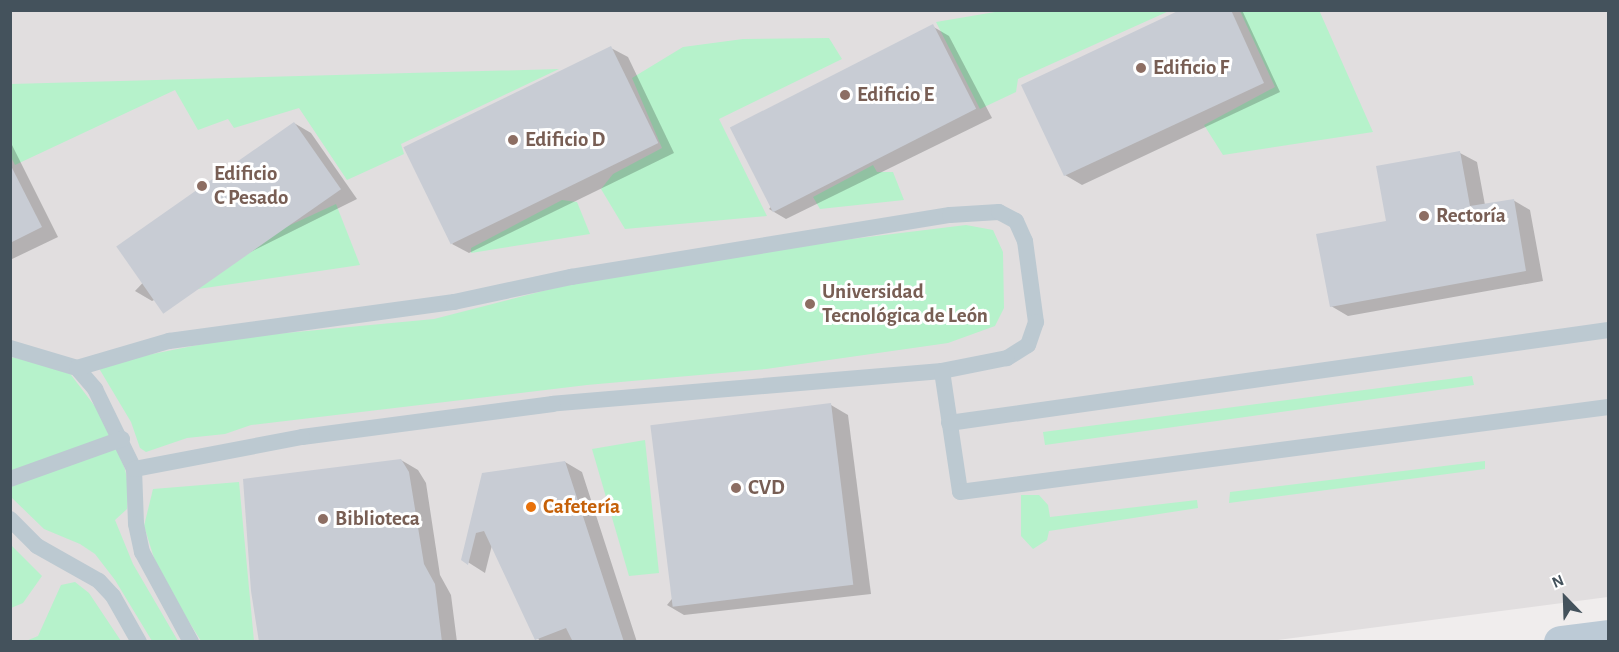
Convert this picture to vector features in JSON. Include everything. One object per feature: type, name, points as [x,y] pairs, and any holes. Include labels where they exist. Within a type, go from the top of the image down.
[{"type":"street","points":[[1560,642],[1608,636]]},
{"type":"lane","points":[[77,368],[169,341],[454,302],[688,257],[950,215],[999,212],[1016,221],[1025,241],[1036,322],[1034,336],[1018,354],[1007,358],[942,371],[553,404],[312,436],[134,469]]},
{"type":"lane","points":[[949,423],[1608,330]]},
{"type":"lane","points":[[10,348],[77,368],[95,389],[122,439],[134,469],[138,539],[189,641]]},
{"type":"lane","points":[[942,371],[960,492],[1608,407]]},
{"type":"lane","points":[[10,479],[122,439]]},
{"type":"lane","points":[[10,519],[37,546],[99,581],[113,596],[139,642]]},
{"type":"shaded area","name":"Universidad Tecnológica de León","points":[[10,11],[1608,11],[1608,597],[1263,642],[11,641]]},
{"type":"green space","points":[[1319,10],[1373,132],[1223,155],[1204,125],[1275,87],[1240,11]]},
{"type":"green space","points":[[1001,11],[1169,11],[1018,79],[1016,92],[980,109],[936,22]]},
{"type":"green space","points":[[829,38],[842,59],[719,119],[767,216],[625,229],[601,189],[613,174],[662,148],[632,78],[683,47],[743,39]]},
{"type":"green space","points":[[559,69],[401,144],[404,154],[347,180],[299,108],[234,128],[228,119],[198,130],[175,90],[15,165],[11,157],[11,84]]},
{"type":"green space","points":[[873,165],[877,172],[893,172],[904,200],[820,209],[813,197]]},
{"type":"green space","points":[[562,200],[577,202],[590,234],[471,253],[471,248]]},
{"type":"green space","points":[[336,204],[360,265],[164,294],[158,286]]},
{"type":"green space","points":[[966,225],[993,230],[1003,252],[1004,308],[995,326],[948,343],[766,369],[587,385],[251,425],[225,434],[187,438],[146,452],[140,448],[131,422],[97,365],[233,338],[434,319],[566,285],[803,245]]},
{"type":"green space","points":[[10,357],[65,367],[103,417],[125,469],[129,489],[127,509],[115,520],[133,564],[178,641],[152,641],[115,580],[95,554],[80,544],[44,529],[11,497]]},
{"type":"green space","points":[[1472,376],[1474,385],[1045,445],[1043,432]]},
{"type":"green space","points":[[645,440],[659,573],[629,576],[592,449]]},
{"type":"green space","points":[[1485,461],[1485,469],[1229,503],[1230,492]]},
{"type":"green space","points":[[239,482],[254,641],[201,641],[159,574],[144,526],[153,489]]},
{"type":"green space","points":[[1021,495],[1039,495],[1048,505],[1050,517],[1197,500],[1198,508],[1049,531],[1047,540],[1033,549],[1021,536]]},
{"type":"green space","points":[[11,545],[42,576],[23,603],[11,608]]},
{"type":"green space","points":[[75,582],[89,593],[121,641],[26,641],[38,636],[61,585]]},
{"type":"building","points":[[1180,10],[1231,10],[1264,83],[1064,176],[1021,85]]},
{"type":"building","points":[[933,24],[976,109],[773,212],[730,128]]},
{"type":"building","points":[[611,46],[658,143],[451,244],[403,147]]},
{"type":"building","points":[[294,122],[341,189],[163,314],[116,246]]},
{"type":"building","points":[[1460,151],[1470,206],[1514,199],[1526,271],[1330,307],[1316,234],[1386,221],[1376,166]]},
{"type":"building","points":[[10,164],[42,227],[10,243]]},
{"type":"building","points":[[831,403],[853,585],[673,607],[650,425]]},
{"type":"building","points":[[401,459],[409,472],[424,564],[435,584],[442,642],[259,642],[251,591],[243,479]]},
{"type":"building","points":[[565,461],[624,642],[573,642],[566,628],[535,640],[484,531],[476,533],[468,565],[461,560],[482,473]]},
{"type":"place","name":"Edificio F","points":[[1141,68]]},
{"type":"place","name":"Edificio E","points":[[845,95]]},
{"type":"place","name":"Edificio D","points":[[513,140]]},
{"type":"place","name":"Edificio C Pesado","points":[[202,186]]},
{"type":"place","name":"Rectoría","points":[[1424,216]]},
{"type":"place","name":"Universidad Tecnológica de León","points":[[810,304]]},
{"type":"place","name":"CVD","points":[[736,488]]},
{"type":"place","name":"Cafetería","points":[[531,507]]},
{"type":"place","name":"Biblioteca","points":[[323,519]]}]
